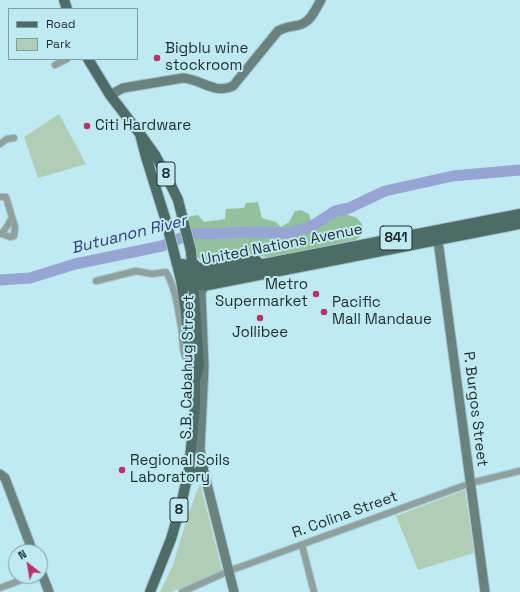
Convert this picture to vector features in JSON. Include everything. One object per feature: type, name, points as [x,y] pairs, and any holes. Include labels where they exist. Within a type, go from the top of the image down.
[{"type":"main road","name":"8","points":[[89,60],[110,96],[140,134],[167,177],[176,196],[183,218],[191,256],[199,366],[195,380],[195,416],[187,481],[171,539],[150,592]]},
{"type":"main road","name":"8","points":[[140,134],[146,157],[162,192],[177,254],[185,303],[191,366],[195,380]]},
{"type":"main road","name":"United Nations Avenue","points":[[208,285],[437,235],[520,214]]},
{"type":"main road","name":"United Nations Avenue","points":[[185,303],[187,291],[192,282],[202,276],[273,262],[437,235],[520,224]]},
{"type":"main road","points":[[177,254],[185,273],[192,282],[198,285],[208,285]]},
{"type":"main road","points":[[191,256],[195,266],[199,268],[238,261],[273,262]]},
{"type":"main road","points":[[187,481],[202,468]]},
{"type":"street","points":[[110,96],[123,88],[183,78],[213,88],[227,89],[233,86],[278,31],[282,28],[298,26],[308,21],[318,1]]},
{"type":"street","points":[[55,65],[65,60]]},
{"type":"street","points":[[0,144],[7,139],[14,138]]},
{"type":"street","points":[[0,197],[6,198],[12,217],[15,227],[14,236],[10,237],[1,234],[8,226],[12,217]]},
{"type":"street","name":"P. Burgos Street","points":[[437,235],[485,592]]},
{"type":"street","points":[[96,281],[136,271],[152,274],[166,272],[178,309],[184,355],[191,366]]},
{"type":"street","name":"S.B. Cabahug Street","points":[[208,285],[203,288],[200,293],[204,367],[200,449],[202,468],[234,592]]},
{"type":"street","name":"R. Colina Street","points":[[182,592],[229,571],[471,482],[520,471]]},
{"type":"street","points":[[0,474],[5,478],[30,544]]},
{"type":"street","points":[[302,545],[314,592]]},
{"type":"street","points":[[0,588],[11,584]]},
{"type":"green space","points":[[59,114],[86,164],[38,178],[24,137]]},
{"type":"green space","points":[[258,202],[262,218],[276,222],[281,227],[289,222],[295,211],[301,210],[309,214],[311,221],[315,223],[341,212],[357,218],[362,224],[363,232],[360,237],[355,240],[271,258],[251,254],[211,263],[201,260],[196,256],[187,217],[198,215],[204,222],[225,219],[226,209],[244,208],[246,203]]},
{"type":"green space","points":[[200,483],[222,570],[172,592],[160,592],[173,565],[188,515]]},
{"type":"green space","points":[[465,490],[474,553],[418,570],[396,516]]},
{"type":"waterway","name":"Butuanon River","points":[[0,280],[30,278],[75,264],[162,246],[190,234],[257,232],[288,233],[312,226],[335,211],[349,208],[385,191],[453,176],[520,170]]},
{"type":"place","name":"Bigblu wine stockroom","points":[[157,58]]},
{"type":"place","name":"Citi Hardware","points":[[87,126]]},
{"type":"place","name":"Metro Supermarket","points":[[316,294]]},
{"type":"place","name":"Pacific Mall Mandaue","points":[[324,312]]},
{"type":"place","name":"Jollibee","points":[[260,318]]},
{"type":"place","name":"Regional Soils Laboratory","points":[[122,470]]}]
